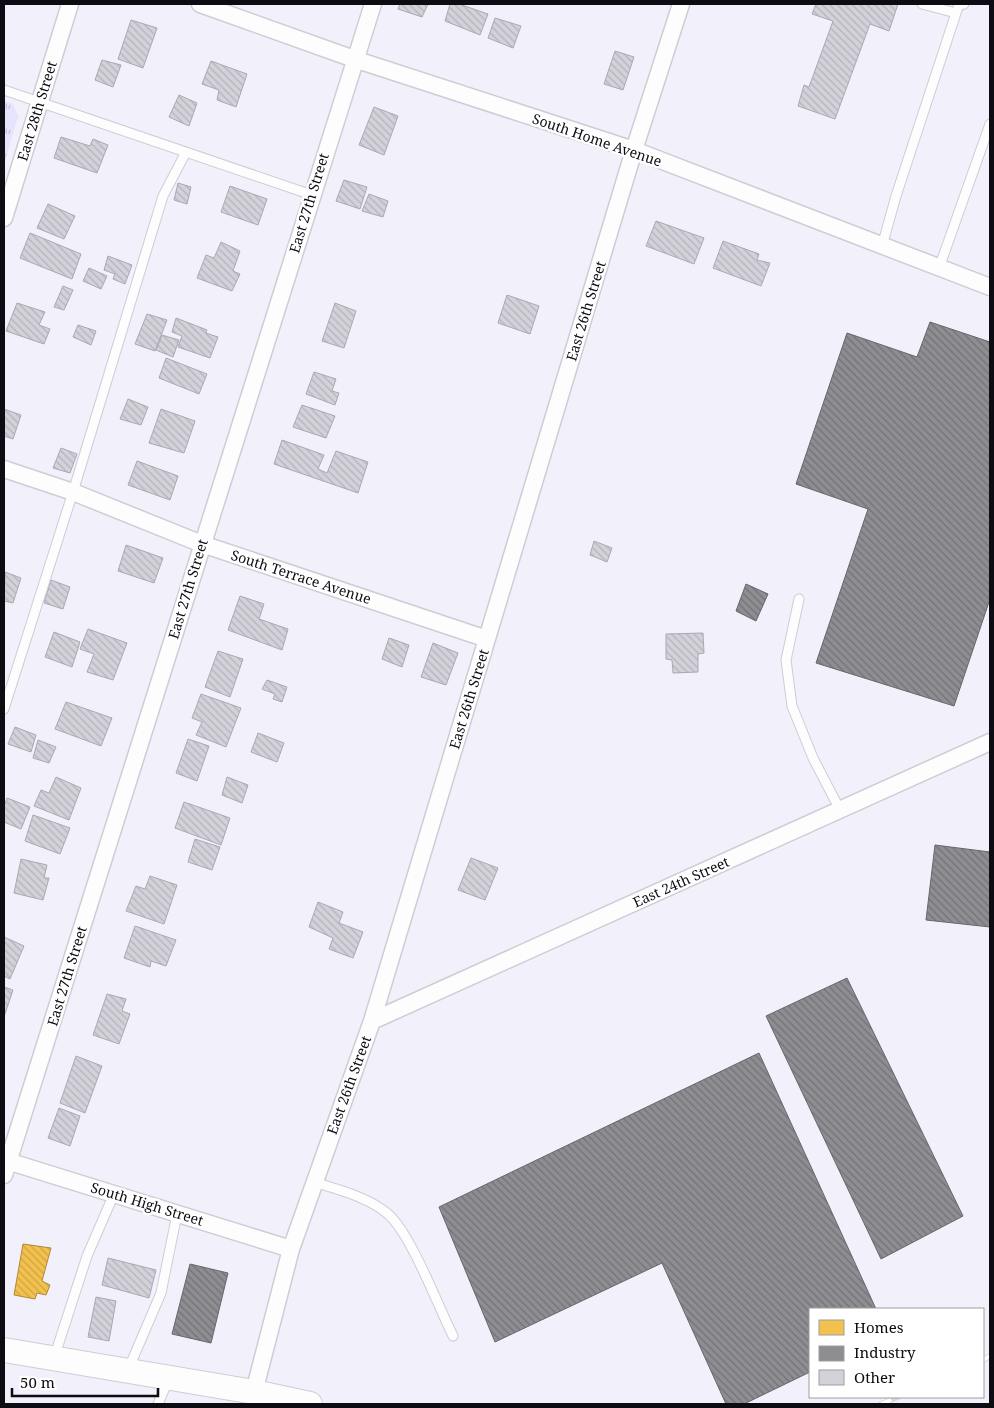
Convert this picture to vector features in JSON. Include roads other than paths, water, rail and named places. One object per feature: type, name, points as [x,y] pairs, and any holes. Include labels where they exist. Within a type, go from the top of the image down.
[{"type":"street","name":"East 28th Street","points":[[4,218],[70,4]]},
{"type":"street","name":"South Home Avenue","points":[[200,4],[354,59],[634,150],[990,288]]},
{"type":"street","name":"East 27th Street","points":[[5,1165],[372,4]]},
{"type":"street","name":"East 26th Street","points":[[254,1392],[291,1249],[372,1021],[634,150],[682,4]]},
{"type":"street","name":"South Terrace Avenue","points":[[4,469],[73,492],[202,544],[488,639]]},
{"type":"street","name":"East 24th Street","points":[[372,1021],[990,742]]},
{"type":"street","name":"South High Street","points":[[5,1165],[114,1194],[291,1249]]},
{"type":"street","points":[[4,1350],[254,1392],[310,1404]]},
{"type":"lane","points":[[882,246],[896,196],[960,6],[922,4]]},
{"type":"lane","points":[[4,90],[312,195]]},
{"type":"lane","points":[[940,268],[990,124]]},
{"type":"lane","points":[[4,709],[73,492],[163,196],[186,152]]},
{"type":"lane","points":[[799,599],[786,660],[792,706],[813,758],[840,810]]},
{"type":"lane","points":[[314,1182],[371,1203],[388,1214],[402,1231],[453,1336]]},
{"type":"lane","points":[[53,1358],[87,1256],[114,1194]]},
{"type":"lane","points":[[128,1371],[161,1293],[178,1214]]},
{"type":"lane","points":[[158,1404],[169,1378]]},
{"type":"railway","points":[[984,1359],[990,1356]]},
{"type":"railway","points":[[881,1404],[896,1398]]}]
